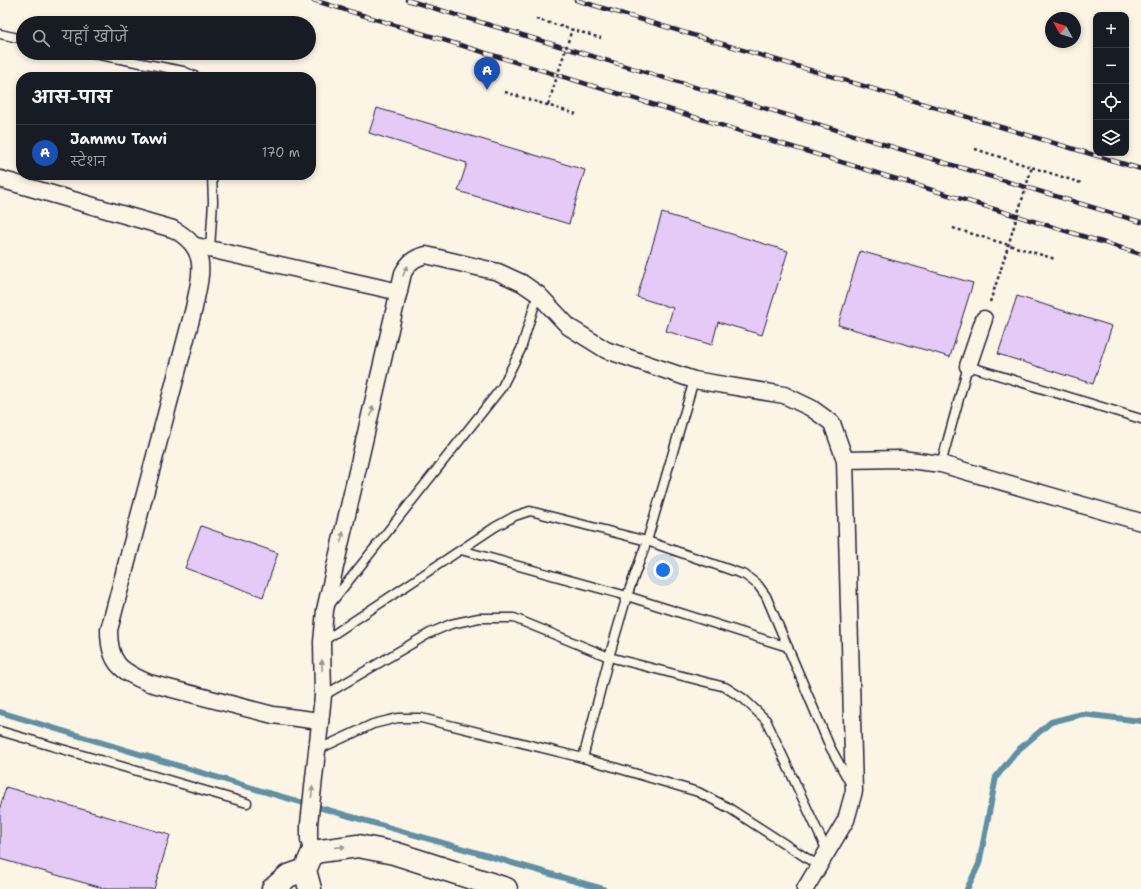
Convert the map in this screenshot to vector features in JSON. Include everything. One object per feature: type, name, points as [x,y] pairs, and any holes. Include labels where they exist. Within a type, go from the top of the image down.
[{"type":"main road","points":[[273,889],[288,876],[310,870],[358,846],[394,853],[506,889]]},
{"type":"street","points":[[0,179],[173,229],[203,248],[399,292]]},
{"type":"street","points":[[203,248],[201,270],[194,308],[109,630],[109,647],[116,664],[136,678],[149,683],[273,715],[320,721]]},
{"type":"street","points":[[310,870],[309,824],[322,696],[322,642],[325,610],[404,274],[409,263],[426,255],[498,272],[522,283],[538,294],[569,327],[606,350],[694,380],[784,395],[811,408],[832,423],[845,460],[854,730],[854,791],[846,820],[805,889]]},
{"type":"street","points":[[968,366],[984,319]]},
{"type":"street","points":[[845,460],[901,459],[941,464],[1140,522]]},
{"type":"lane","points":[[0,34],[16,37]]},
{"type":"lane","points":[[126,60],[185,72]]},
{"type":"lane","points":[[203,248],[213,202],[212,180]]},
{"type":"lane","points":[[325,610],[502,387],[521,349],[538,294]]},
{"type":"lane","points":[[941,464],[968,366],[1141,419]]},
{"type":"lane","points":[[583,758],[609,657],[627,596],[647,541],[694,380]]},
{"type":"lane","points":[[322,642],[515,516],[530,511],[647,541],[745,575],[758,585],[766,596],[830,747],[854,791]]},
{"type":"lane","points":[[462,550],[627,596],[788,647]]},
{"type":"lane","points":[[322,696],[430,633],[451,624],[479,618],[514,618],[609,657],[725,687],[744,699],[766,720],[827,851]]},
{"type":"lane","points":[[316,755],[373,724],[398,718],[421,718],[583,758],[698,792],[728,808],[819,866]]},
{"type":"lane","points":[[0,731],[247,803]]},
{"type":"path","points":[[536,19],[601,38]]},
{"type":"path","points":[[548,105],[572,29]]},
{"type":"path","points":[[505,92],[576,114]]},
{"type":"path","points":[[975,149],[1081,183]]},
{"type":"path","points":[[984,319],[1009,245],[1032,167]]},
{"type":"path","points":[[953,228],[1055,259]]},
{"type":"building","points":[[377,108],[585,170],[569,224],[458,191],[467,163],[369,133]]},
{"type":"building","points":[[662,213],[788,251],[762,335],[718,322],[712,345],[666,331],[673,308],[637,297]]},
{"type":"building","points":[[860,251],[973,283],[950,357],[838,325]]},
{"type":"building","points":[[1017,296],[1112,326],[1093,384],[998,354]]},
{"type":"building","points":[[201,526],[278,553],[263,597],[185,568]]},
{"type":"building","points":[[6,787],[170,835],[154,889],[106,889],[0,859],[0,807]]},
{"type":"waterway","points":[[0,712],[262,791],[603,889]]},
{"type":"waterway","points":[[967,889],[979,864],[996,777],[1017,751],[1051,722],[1082,714],[1141,721]]},
{"type":"railway","points":[[313,0],[1141,254]]},
{"type":"railway","points":[[407,0],[1141,222]]},
{"type":"railway","points":[[576,0],[1141,169]]},
{"type":"place","name":"Jammu Tawi","points":[[487,90]]}]
